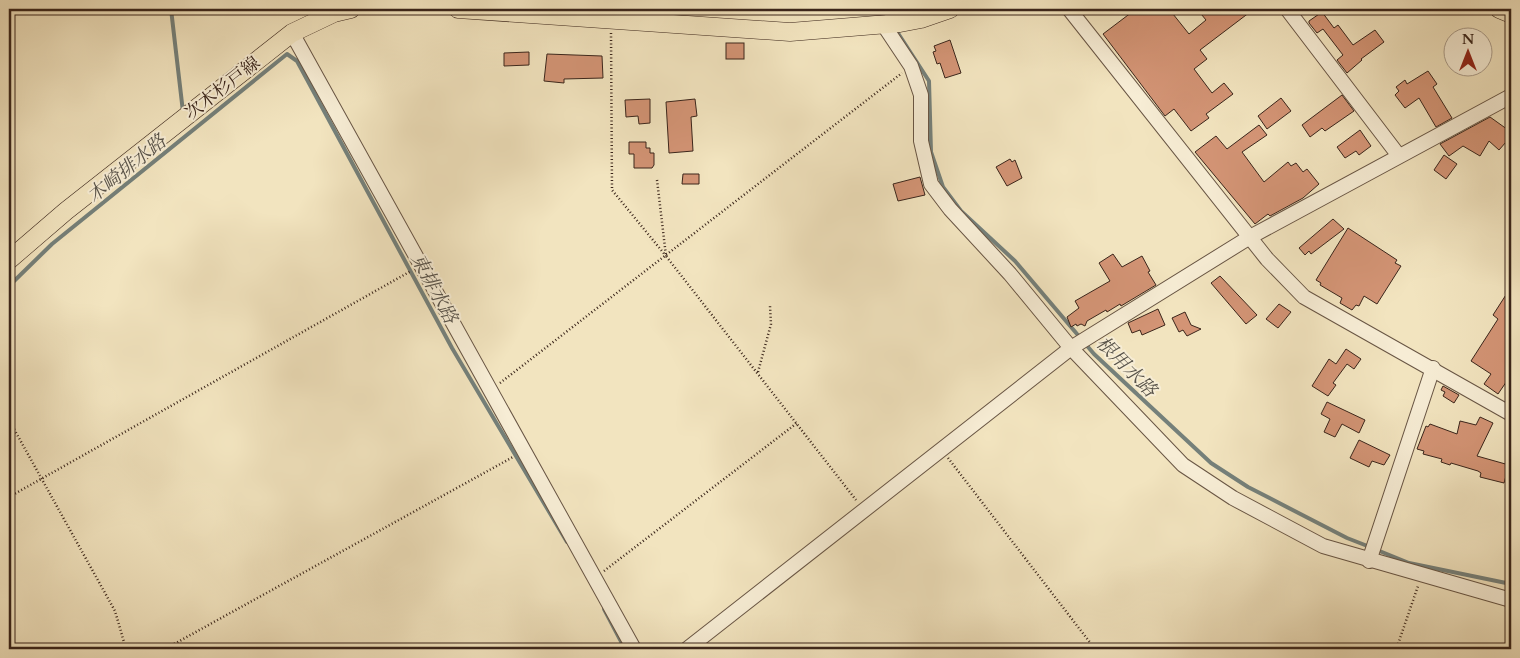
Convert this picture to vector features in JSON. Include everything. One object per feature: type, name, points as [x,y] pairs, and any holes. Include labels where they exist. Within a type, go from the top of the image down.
[{"type":"main road","points":[[458,9],[790,32],[886,17],[900,23],[921,19],[950,9]]},
{"type":"main road","points":[[1499,9],[1511,14]]},
{"type":"main road","name":"次木杉戸線","points":[[9,260],[66,212],[292,33],[340,10]]},
{"type":"street","points":[[1069,9],[1267,259],[1304,298],[1434,368],[1511,414]]},
{"type":"street","points":[[1287,9],[1399,156]]},
{"type":"street","points":[[886,17],[911,66],[921,95],[921,141],[931,184],[950,209],[1010,274],[1070,348],[1183,465],[1233,498],[1323,546],[1369,561],[1511,600]]},
{"type":"street","points":[[292,33],[634,649]]},
{"type":"street","points":[[688,649],[1070,348],[1250,237],[1511,96]]},
{"type":"street","points":[[1369,561],[1434,368]]},
{"type":"path","points":[[611,19],[612,190],[758,372],[864,511]]},
{"type":"path","points":[[490,390],[911,66]]},
{"type":"path","points":[[657,180],[666,256]]},
{"type":"path","points":[[9,497],[421,265]]},
{"type":"path","points":[[758,372],[771,324],[770,306]]},
{"type":"path","points":[[9,420],[115,611],[126,649]]},
{"type":"path","points":[[595,578],[797,423]]},
{"type":"path","points":[[165,649],[525,450]]},
{"type":"path","points":[[942,450],[1095,649]]},
{"type":"path","points":[[1394,649],[1397,647],[1422,576]]},
{"type":"building","points":[[1136,9],[1169,9],[1189,34],[1206,20],[1197,9],[1254,9],[1200,50],[1207,59],[1194,69],[1212,93],[1224,83],[1233,94],[1206,114],[1209,118],[1191,131],[1174,109],[1165,116],[1103,34]]},
{"type":"building","points":[[1322,12],[1334,28],[1338,25],[1353,45],[1375,30],[1384,42],[1361,59],[1347,73],[1337,60],[1343,55],[1323,29],[1317,33],[1309,23],[1309,21]]},
{"type":"building","points":[[950,40],[961,73],[945,78],[940,63],[937,64],[933,52],[936,51],[934,46]]},
{"type":"building","points":[[726,43],[744,43],[744,59],[726,59]]},
{"type":"building","points":[[529,52],[529,65],[504,66],[504,53]]},
{"type":"building","points":[[547,54],[602,56],[603,78],[564,79],[564,83],[544,81]]},
{"type":"building","points":[[1428,71],[1437,84],[1433,87],[1452,118],[1436,127],[1419,98],[1405,108],[1395,95],[1399,91],[1396,87],[1405,80],[1407,84]]},
{"type":"building","points":[[1342,95],[1354,111],[1325,131],[1322,128],[1310,137],[1302,125]]},
{"type":"building","points":[[1281,98],[1291,111],[1267,129],[1258,116]]},
{"type":"building","points":[[650,99],[650,123],[639,124],[638,116],[626,117],[625,100]]},
{"type":"building","points":[[695,99],[697,116],[691,117],[693,151],[669,153],[666,102]]},
{"type":"building","points":[[1490,117],[1511,132],[1511,145],[1506,142],[1499,150],[1489,141],[1480,156],[1463,146],[1449,156],[1440,144]]},
{"type":"building","points":[[1259,125],[1267,135],[1242,152],[1264,182],[1288,162],[1291,166],[1296,163],[1303,172],[1307,169],[1319,184],[1303,198],[1270,216],[1268,214],[1255,224],[1195,152],[1216,136],[1227,149]]},
{"type":"building","points":[[1360,130],[1371,146],[1359,155],[1356,151],[1345,158],[1337,147]]},
{"type":"building","points":[[629,142],[646,142],[646,148],[650,148],[650,153],[654,153],[654,165],[652,168],[634,168],[634,154],[629,154]]},
{"type":"building","points":[[1444,155],[1457,164],[1446,179],[1434,170]]},
{"type":"building","points":[[1010,159],[1012,162],[1015,160],[1022,178],[1007,186],[996,167]]},
{"type":"building","points":[[683,174],[699,174],[699,184],[682,184]]},
{"type":"building","points":[[920,177],[925,195],[898,201],[893,184]]},
{"type":"building","points":[[1333,219],[1344,229],[1311,254],[1309,251],[1305,255],[1299,248]]},
{"type":"building","points":[[1348,228],[1397,260],[1395,263],[1401,266],[1377,304],[1364,296],[1359,306],[1356,305],[1352,310],[1340,303],[1342,298],[1320,285],[1321,283],[1316,280]]},
{"type":"building","points":[[1113,254],[1122,267],[1142,256],[1150,271],[1148,272],[1156,285],[1121,306],[1120,304],[1107,312],[1106,310],[1087,321],[1085,326],[1081,324],[1077,326],[1076,324],[1071,327],[1067,317],[1079,308],[1075,301],[1110,281],[1099,263]]},
{"type":"building","points":[[1220,276],[1257,315],[1246,324],[1211,283]]},
{"type":"building","points":[[1511,287],[1511,375],[1498,394],[1484,384],[1491,374],[1471,361],[1498,319],[1493,315]]},
{"type":"building","points":[[1279,304],[1291,312],[1278,328],[1266,319]]},
{"type":"building","points":[[1158,309],[1165,325],[1142,335],[1140,330],[1132,333],[1128,323]]},
{"type":"building","points":[[1185,312],[1191,325],[1201,329],[1187,336],[1183,330],[1179,332],[1172,318]]},
{"type":"building","points":[[1346,349],[1361,359],[1354,369],[1347,364],[1333,383],[1336,385],[1328,396],[1312,386],[1329,359],[1336,364]]},
{"type":"building","points":[[1443,386],[1459,395],[1454,403],[1443,396],[1445,392],[1441,390]]},
{"type":"building","points":[[1327,402],[1365,420],[1359,433],[1342,424],[1335,437],[1324,432],[1330,419],[1321,414]]},
{"type":"building","points":[[1480,417],[1493,423],[1477,456],[1509,465],[1504,483],[1480,477],[1481,473],[1478,471],[1441,462],[1442,459],[1423,454],[1424,451],[1417,449],[1426,426],[1428,427],[1430,424],[1457,434],[1460,421],[1476,425]]},
{"type":"building","points":[[1359,440],[1390,455],[1384,465],[1372,461],[1369,467],[1350,458]]},
{"type":"waterway","name":"木崎排水路","points":[[171,9],[183,112]]},
{"type":"waterway","name":"根用水路","points":[[878,9],[886,19]]},
{"type":"waterway","name":"根用水路","points":[[896,30],[929,81],[931,152],[943,187],[961,211],[1015,261],[1094,354],[1211,463],[1248,487],[1347,538],[1370,547]]},
{"type":"waterway","name":"東排水路","points":[[9,286],[52,244],[287,54],[297,61],[452,348],[567,542]]},
{"type":"waterway","name":"根用水路","points":[[1377,550],[1409,563],[1511,584]]},
{"type":"waterway","name":"東排水路","points":[[604,609],[625,649]]}]
